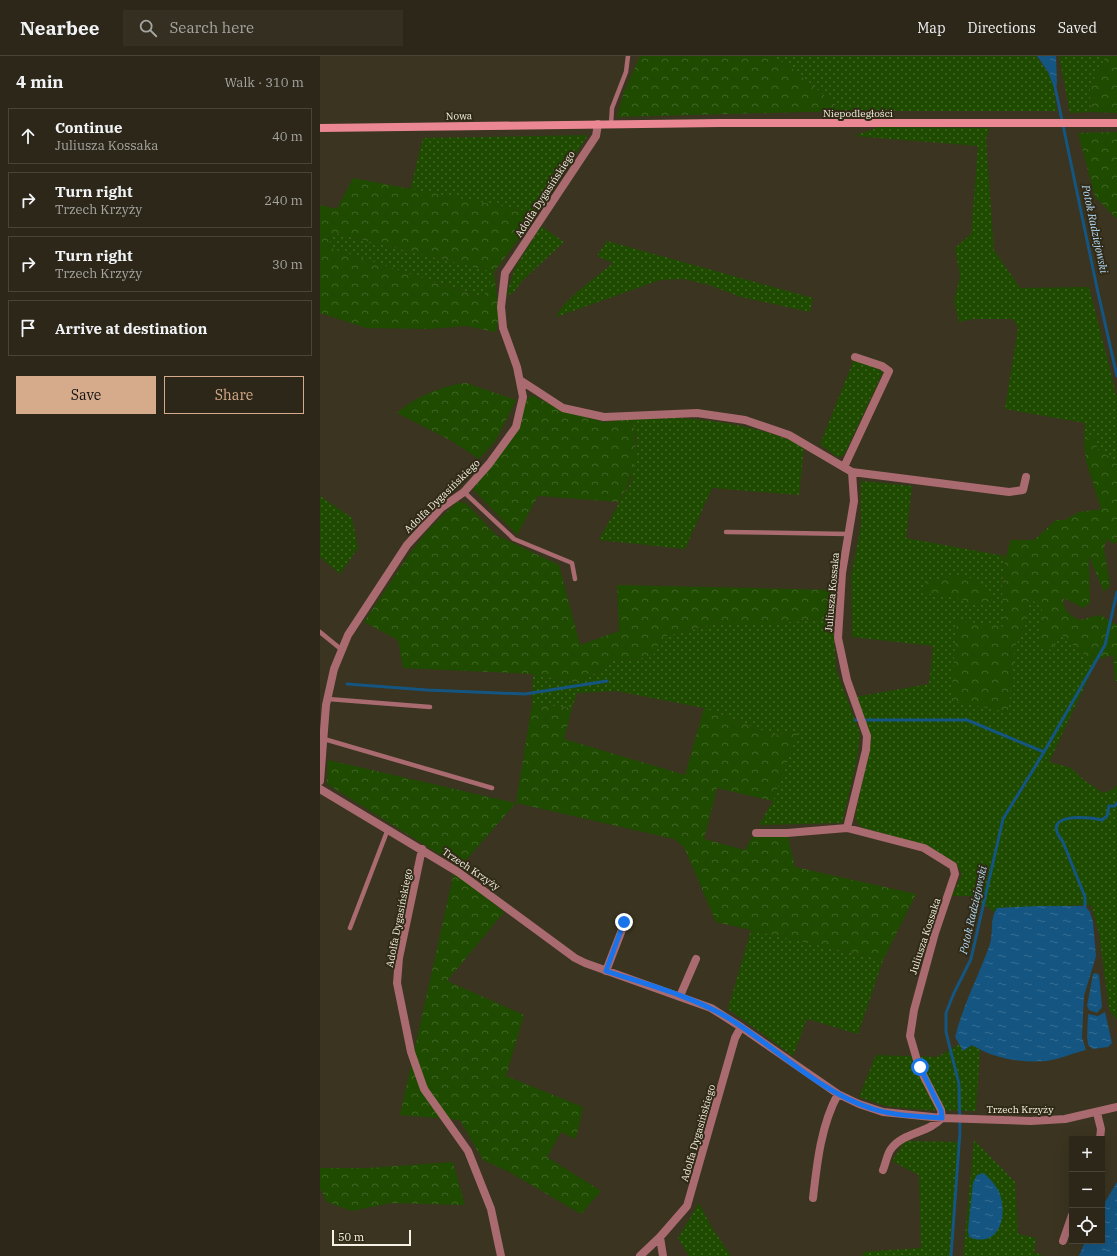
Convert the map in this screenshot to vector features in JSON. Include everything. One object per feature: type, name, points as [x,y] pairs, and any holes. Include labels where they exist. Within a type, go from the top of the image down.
[{"type":"street","name":"Niepodległości","points":[[598,124],[1117,123]]},
{"type":"street","name":"Nowa","points":[[320,128],[598,124]]},
{"type":"street","name":"Adolfa Dygasińskiego","points":[[320,780],[328,699],[334,669],[348,635],[407,545],[441,508],[464,492],[489,464],[516,427],[523,397],[520,380],[503,328],[501,307],[505,273],[596,136],[598,124]]},
{"type":"street","points":[[844,467],[889,371],[882,366],[855,357]]},
{"type":"street","points":[[520,380],[563,408],[604,417],[697,414],[745,420],[790,435],[852,472],[1009,492],[1023,490],[1026,477]]},
{"type":"street","name":"Juliusza Kossaka","points":[[847,828],[866,750],[867,736],[861,715],[847,680],[838,638],[842,573],[854,501],[852,472]]},
{"type":"street","name":"Trzech Krzyży","points":[[320,789],[388,828],[478,884],[566,952],[585,963],[711,1008],[741,1026],[838,1094],[859,1104],[883,1112],[942,1118],[1031,1121],[1065,1119],[1097,1113],[1117,1107]]},
{"type":"street","name":"Juliusza Kossaka","points":[[756,833],[787,833],[847,828],[924,848],[953,866],[955,874],[952,886],[933,941],[914,1010],[910,1036],[920,1067],[941,1110],[942,1118]]},
{"type":"street","name":"Adolfa Dygasińskiego","points":[[422,849],[399,958],[397,983],[411,1052],[424,1089],[468,1151],[492,1209],[502,1256]]},
{"type":"street","points":[[606,971],[624,922]]},
{"type":"street","points":[[680,996],[696,959]]},
{"type":"street","name":"Adolfa Dygasińskiego","points":[[640,1256],[660,1237],[687,1206],[735,1038],[741,1026]]},
{"type":"street","points":[[813,1198],[820,1150],[827,1122],[838,1094]]},
{"type":"street","points":[[1097,1113],[1101,1129],[1100,1136]]},
{"type":"street","points":[[883,1170],[891,1149],[904,1138],[938,1122],[942,1118]]},
{"type":"street","points":[[1063,1241],[1069,1224]]},
{"type":"street","points":[[660,1237],[663,1256]]},
{"type":"lane","points":[[612,124],[612,108],[626,72],[628,56]]},
{"type":"lane","points":[[464,492],[514,539],[572,562],[575,579]]},
{"type":"lane","points":[[726,532],[848,534]]},
{"type":"lane","points":[[320,632],[342,650]]},
{"type":"lane","points":[[328,699],[430,707]]},
{"type":"lane","points":[[324,739],[492,788]]},
{"type":"lane","points":[[350,928],[388,828]]},
{"type":"green space","points":[[640,56],[771,56],[789,66],[843,111],[617,117],[624,92]]},
{"type":"green space","points":[[771,56],[1036,56],[1052,78],[1057,111],[843,111],[789,66]]},
{"type":"green space","points":[[1059,56],[1106,56],[1090,87],[1091,112],[1070,113]]},
{"type":"green space","points":[[1106,56],[1117,56],[1117,113],[1091,112],[1090,87]]},
{"type":"green space","points":[[879,127],[989,128],[986,140],[994,250],[1020,288],[1089,287],[1117,397],[1117,462],[1097,449],[1096,437],[1084,440],[1085,423],[1005,409],[1018,328],[1013,319],[973,319],[959,322],[954,302],[960,276],[955,248],[971,234],[978,146],[854,136]]},
{"type":"green space","points":[[1117,132],[1117,219],[1095,197],[1078,133]]},
{"type":"green space","points":[[588,135],[538,213],[410,190],[423,138]]},
{"type":"green space","points":[[353,178],[538,213],[494,272],[499,314],[496,332],[466,326],[430,329],[366,328],[320,313],[320,205],[337,209]],"holes":[[[334,233],[494,272],[484,298],[328,247]]]},
{"type":"green space","points":[[541,226],[564,242],[522,281],[514,292],[506,296],[515,268]]},
{"type":"green space","points":[[334,233],[494,272],[485,298],[327,247]]},
{"type":"green space","points":[[607,241],[813,298],[810,312],[741,297],[709,285],[684,279],[660,280],[556,317],[573,296],[613,263],[597,256]]},
{"type":"green space","points":[[855,357],[883,372],[844,455],[837,457],[820,444]]},
{"type":"green space","points":[[466,383],[516,400],[496,440],[479,459],[450,440],[397,413],[420,397],[438,389]]},
{"type":"green space","points":[[532,395],[562,411],[604,422],[632,419],[636,442],[636,452],[629,481],[619,502],[538,496],[517,535],[473,489],[519,430],[525,401]]},
{"type":"green space","points":[[676,418],[741,426],[773,434],[804,446],[799,495],[712,488],[685,549],[599,540],[631,481],[637,439],[632,419]]},
{"type":"green space","points":[[1096,437],[1097,449],[1117,462],[1117,542],[1113,544],[1107,539],[1104,548],[1110,585],[1104,592],[1089,556],[1090,603],[1083,608],[1064,598],[1064,606],[1067,612],[1079,620],[1100,615],[1117,625],[1117,682],[1115,679],[1113,655],[1092,661],[1062,635],[1051,650],[1040,646],[1042,608],[1030,598],[1022,635],[1015,646],[1008,712],[951,701],[957,620],[1004,627],[1002,594],[1003,573],[1007,551],[1011,540],[1034,540],[1056,520],[1065,520],[1079,512],[1101,509],[1086,461],[1084,440]]},
{"type":"green space","points":[[861,481],[912,486],[906,538],[1005,556],[1002,583],[1008,712],[1015,646],[1022,635],[1030,598],[1042,608],[1062,635],[1092,661],[1097,660],[1049,762],[1071,768],[1084,780],[1103,793],[1112,790],[1117,785],[1117,1020],[1109,1009],[1099,933],[1091,905],[997,908],[994,912],[972,896],[952,896],[962,874],[956,863],[913,842],[861,827],[855,818],[871,741],[855,697],[929,684],[933,646],[852,637],[851,576],[861,527]]},
{"type":"green space","points":[[320,496],[352,518],[358,548],[340,574],[320,557]]},
{"type":"green space","points":[[457,502],[466,503],[496,535],[559,565],[580,645],[619,631],[617,585],[836,590],[835,618],[778,623],[720,623],[662,637],[652,657],[613,661],[589,677],[573,682],[533,674],[403,668],[398,640],[364,622],[408,556],[427,531]]},
{"type":"green space","points":[[952,576],[967,577],[978,581],[992,593],[996,600],[978,606],[951,596],[919,593],[925,583]]},
{"type":"green space","points":[[835,618],[833,621],[836,670],[860,733],[857,759],[842,823],[759,825],[773,801],[798,731],[774,735],[704,708],[616,691],[577,693],[572,708],[532,704],[533,674],[573,682],[589,677],[613,661],[652,657],[662,637],[720,623],[778,623]]},
{"type":"green space","points":[[532,704],[572,708],[564,739],[685,775],[704,708],[774,735],[798,731],[773,801],[717,788],[704,839],[745,850],[752,837],[787,833],[795,867],[916,894],[883,960],[716,922],[684,847],[674,839],[516,803]]},
{"type":"green space","points":[[328,760],[516,803],[460,867],[327,784]]},
{"type":"green space","points":[[454,872],[504,912],[447,981],[524,1015],[506,1076],[583,1107],[576,1139],[561,1132],[547,1157],[601,1191],[581,1214],[511,1173],[483,1160],[460,1120],[400,1115]]},
{"type":"green space","points":[[751,930],[883,960],[858,1034],[807,1019],[793,1056],[728,1009]]},
{"type":"green space","points":[[960,1044],[963,1051],[972,1045],[980,1050],[976,1111],[925,1110],[885,1106],[859,1097],[876,1055],[937,1057]]},
{"type":"green space","points":[[974,1140],[1015,1182],[1018,1234],[1036,1238],[1034,1252],[1043,1256],[963,1256]]},
{"type":"green space","points":[[905,1141],[959,1142],[950,1256],[863,1256],[863,1252],[921,1248],[919,1175],[892,1161]]},
{"type":"green space","points":[[453,1162],[465,1205],[391,1203],[352,1211],[327,1202],[320,1188],[320,1168],[367,1168]]},
{"type":"green space","points":[[699,1203],[711,1226],[731,1256],[689,1256],[678,1238]]},
{"type":"water","points":[[1037,56],[1056,56],[1057,85],[1053,85],[1048,72]]},
{"type":"water","points":[[1085,906],[1090,912],[1093,922],[1096,956],[1084,996],[1082,1037],[1086,1050],[1047,1061],[1018,1061],[1008,1059],[989,1054],[972,1045],[963,1051],[955,1037],[962,1013],[990,944],[992,920],[997,908]]},
{"type":"water","points":[[1096,973],[1099,975],[1102,1007],[1097,1013],[1089,1010],[1087,1006],[1093,974]]},
{"type":"water","points":[[1105,1012],[1112,1043],[1108,1047],[1093,1049],[1088,1045],[1088,1014],[1098,1016]]},
{"type":"water","points":[[984,1173],[997,1188],[1001,1198],[1002,1215],[1001,1223],[993,1236],[986,1239],[978,1239],[969,1237],[968,1230],[973,1183],[977,1175]]},
{"type":"water","points":[[1117,1182],[1117,1256],[1079,1256],[1084,1244],[1105,1244],[1105,1202]]},
{"type":"waterway","name":"Potok Radziejowski","points":[[1054,82],[1117,376]]},
{"type":"waterway","name":"Potok Radziejowski","points":[[951,1256],[960,1132],[959,1084],[946,1032],[946,1013],[971,959],[1003,819],[1044,752],[1105,645],[1117,592]]},
{"type":"waterway","points":[[347,684],[427,690],[525,694],[607,681]]},
{"type":"waterway","points":[[855,720],[967,720],[1044,752]]},
{"type":"waterway","points":[[1085,906],[1085,897],[1063,842],[1057,832],[1057,825],[1061,821],[1076,818],[1102,820],[1107,816],[1109,806],[1115,806],[1117,803]]},
{"type":"route","points":[[624,922],[606,971],[711,1008],[741,1026],[838,1094],[859,1104],[883,1112],[942,1118],[941,1110],[920,1067]]}]
